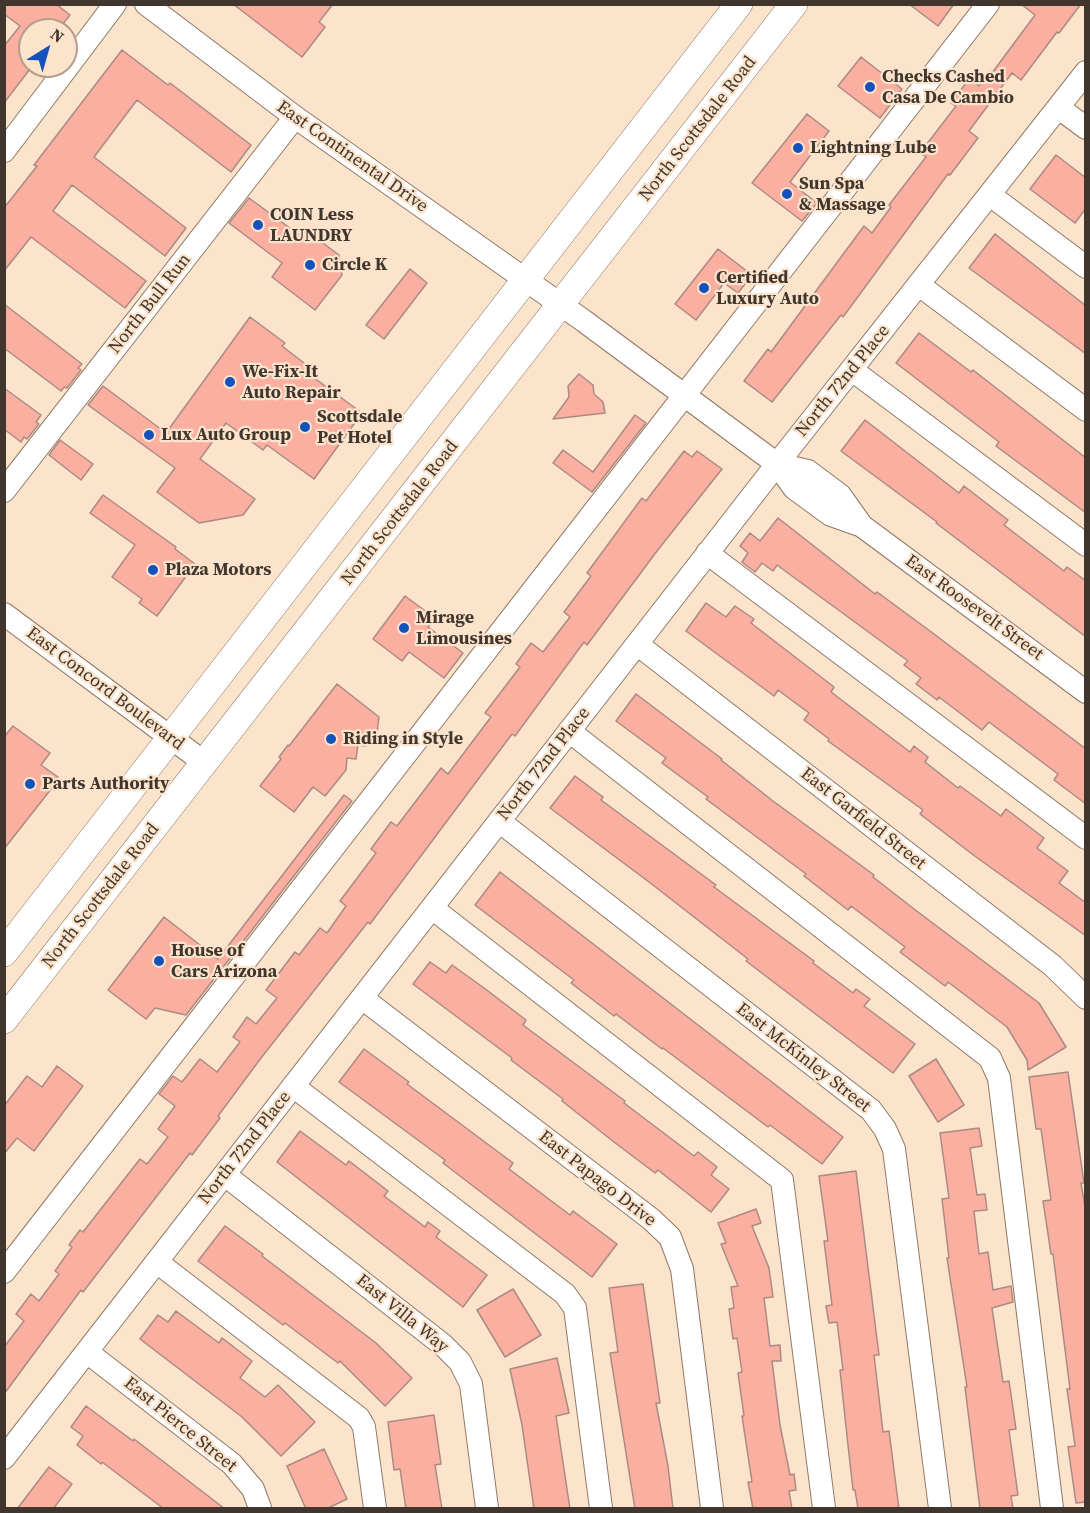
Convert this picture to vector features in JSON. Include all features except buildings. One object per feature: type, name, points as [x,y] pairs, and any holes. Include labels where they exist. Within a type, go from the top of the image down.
[{"type":"main road","points":[[4,953],[739,4]]},
{"type":"main road","name":"North Scottsdale Road","points":[[4,1020],[794,4]]},
{"type":"street","points":[[4,151],[115,4]]},
{"type":"street","name":"East Continental Drive","points":[[146,4],[295,117],[562,305]]},
{"type":"street","points":[[4,1272],[988,4]]},
{"type":"street","name":"North 72nd Place","points":[[4,1458],[707,553],[1086,72]]},
{"type":"street","points":[[1059,108],[1086,128]]},
{"type":"street","name":"North Bull Run","points":[[4,491],[295,117]]},
{"type":"street","points":[[990,195],[1086,267]]},
{"type":"street","points":[[919,285],[1086,410]]},
{"type":"street","name":"East Roosevelt Street","points":[[562,305],[777,464],[808,471],[840,495],[862,526],[1086,692]]},
{"type":"street","points":[[852,370],[1086,545]]},
{"type":"street","points":[[707,553],[1086,838]]},
{"type":"street","name":"East Concord Boulevard","points":[[4,614],[205,763]]},
{"type":"street","name":"East Garfield Street","points":[[637,644],[1053,966],[1086,998]]},
{"type":"street","points":[[569,731],[990,1058],[999,1078],[1052,1509]]},
{"type":"street","name":"East McKinley Street","points":[[499,821],[871,1110],[885,1129],[894,1149],[940,1509]]},
{"type":"street","points":[[432,908],[782,1180],[824,1509]]},
{"type":"street","name":"East Papago Drive","points":[[362,998],[651,1219],[670,1237],[682,1269],[712,1509]]},
{"type":"street","points":[[293,1086],[565,1294],[575,1308],[601,1509]]},
{"type":"street","name":"East Villa Way","points":[[225,1174],[444,1345],[460,1362],[471,1384],[487,1509]]},
{"type":"street","points":[[157,1262],[359,1418],[364,1427],[375,1509]]},
{"type":"street","name":"East Pierce Street","points":[[87,1352],[232,1464],[253,1489],[260,1509]]},
{"type":"place","name":"Checks Cashed Casa De Cambio","points":[[870,87]]},
{"type":"place","name":"Lightning Lube","points":[[798,148]]},
{"type":"place","name":"Sun Spa & Massage","points":[[787,194]]},
{"type":"place","name":"COIN Less LAUNDRY","points":[[258,225]]},
{"type":"place","name":"Circle K","points":[[310,265]]},
{"type":"place","name":"Certified Luxury Auto","points":[[704,288]]},
{"type":"place","name":"We-Fix-It Auto Repair","points":[[230,382]]},
{"type":"place","name":"Scottsdale Pet Hotel","points":[[305,427]]},
{"type":"place","name":"Lux Auto Group","points":[[149,435]]},
{"type":"place","name":"Plaza Motors","points":[[153,570]]},
{"type":"place","name":"Mirage Limousines","points":[[404,628]]},
{"type":"place","name":"Riding in Style","points":[[331,739]]},
{"type":"place","name":"Parts Authority","points":[[30,784]]},
{"type":"place","name":"House of Cars Arizona","points":[[159,961]]}]
